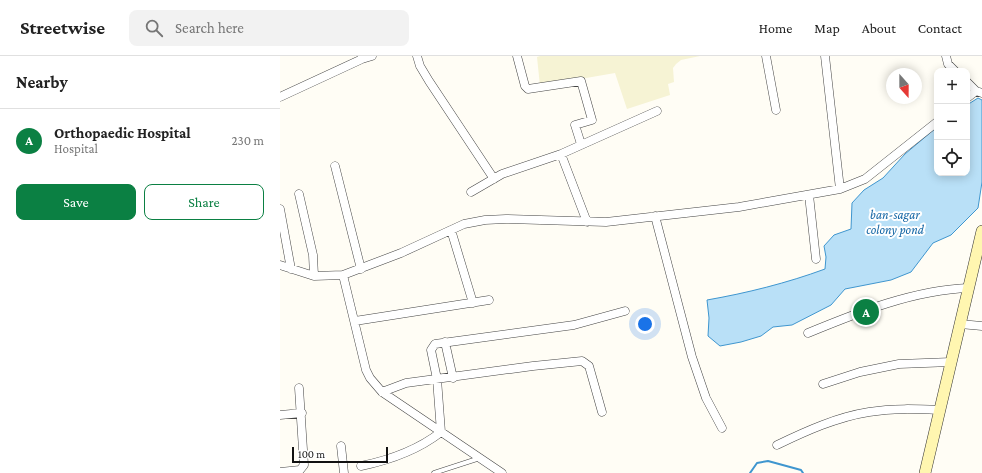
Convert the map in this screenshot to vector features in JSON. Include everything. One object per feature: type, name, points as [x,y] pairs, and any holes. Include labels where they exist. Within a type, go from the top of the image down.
[{"type":"main road","points":[[925,473],[982,231]]},
{"type":"street","points":[[280,97],[362,57],[372,56]]},
{"type":"street","points":[[417,56],[420,66],[429,81],[494,179]]},
{"type":"street","points":[[517,56],[528,89],[581,81],[592,120],[575,125],[581,144]]},
{"type":"street","points":[[766,56],[776,110]]},
{"type":"street","points":[[825,56],[840,189]]},
{"type":"street","points":[[946,56],[948,64],[952,68]]},
{"type":"street","points":[[970,84],[979,92],[970,96]]},
{"type":"street","points":[[471,192],[524,165],[561,154],[657,111]]},
{"type":"street","points":[[280,265],[314,276],[343,275],[401,253],[464,224],[506,218],[606,222],[739,207],[840,189],[865,179],[934,124]]},
{"type":"street","points":[[561,154],[587,222]]},
{"type":"street","points":[[335,166],[361,269]]},
{"type":"street","points":[[299,194],[314,255],[314,276]]},
{"type":"street","points":[[809,195],[816,259]]},
{"type":"street","points":[[280,209],[291,269]]},
{"type":"street","points":[[655,216],[692,357],[706,398],[722,428]]},
{"type":"street","points":[[451,230],[473,303]]},
{"type":"street","points":[[343,275],[366,370],[370,378],[382,392],[501,473]]},
{"type":"street","points":[[808,333],[907,298],[945,289],[969,288]]},
{"type":"street","points":[[354,321],[489,300]]},
{"type":"street","points":[[441,432],[437,379],[432,350],[435,344],[574,325],[625,311]]},
{"type":"street","points":[[960,324],[982,326]]},
{"type":"street","points":[[445,342],[454,378]]},
{"type":"street","points":[[382,392],[406,383],[454,378],[533,366],[582,362],[589,366],[602,412]]},
{"type":"street","points":[[823,384],[860,372],[899,364],[951,362]]},
{"type":"street","points":[[280,472],[300,470],[303,467],[302,413],[299,388]]},
{"type":"street","points":[[777,445],[810,429],[846,417],[869,412],[903,408],[940,410]]},
{"type":"street","points":[[280,415],[302,413]]},
{"type":"street","points":[[361,466],[394,457],[418,446],[441,432]]},
{"type":"street","points":[[341,446],[344,473]]},
{"type":"lane","points":[[434,473],[480,458]]},
{"type":"shaded area","points":[[700,56],[681,60],[676,64],[673,68],[674,82],[668,84],[670,95],[627,109],[615,73],[540,86],[537,57]]},
{"type":"water","name":"ban-sagar colony pond","points":[[978,98],[982,100],[982,182],[978,208],[951,235],[933,243],[911,272],[891,280],[845,289],[831,305],[792,325],[773,327],[761,336],[720,346],[708,336],[709,318],[707,300],[767,287],[825,269],[826,257],[824,246],[834,235],[851,229],[852,203],[864,190],[883,178],[905,154],[934,130],[934,176],[970,176],[970,103]]},
{"type":"waterway","points":[[750,473],[757,463],[768,461],[801,470],[803,473]]},
{"type":"place","name":"Orthopaedic Hospital","points":[[866,312]]}]
